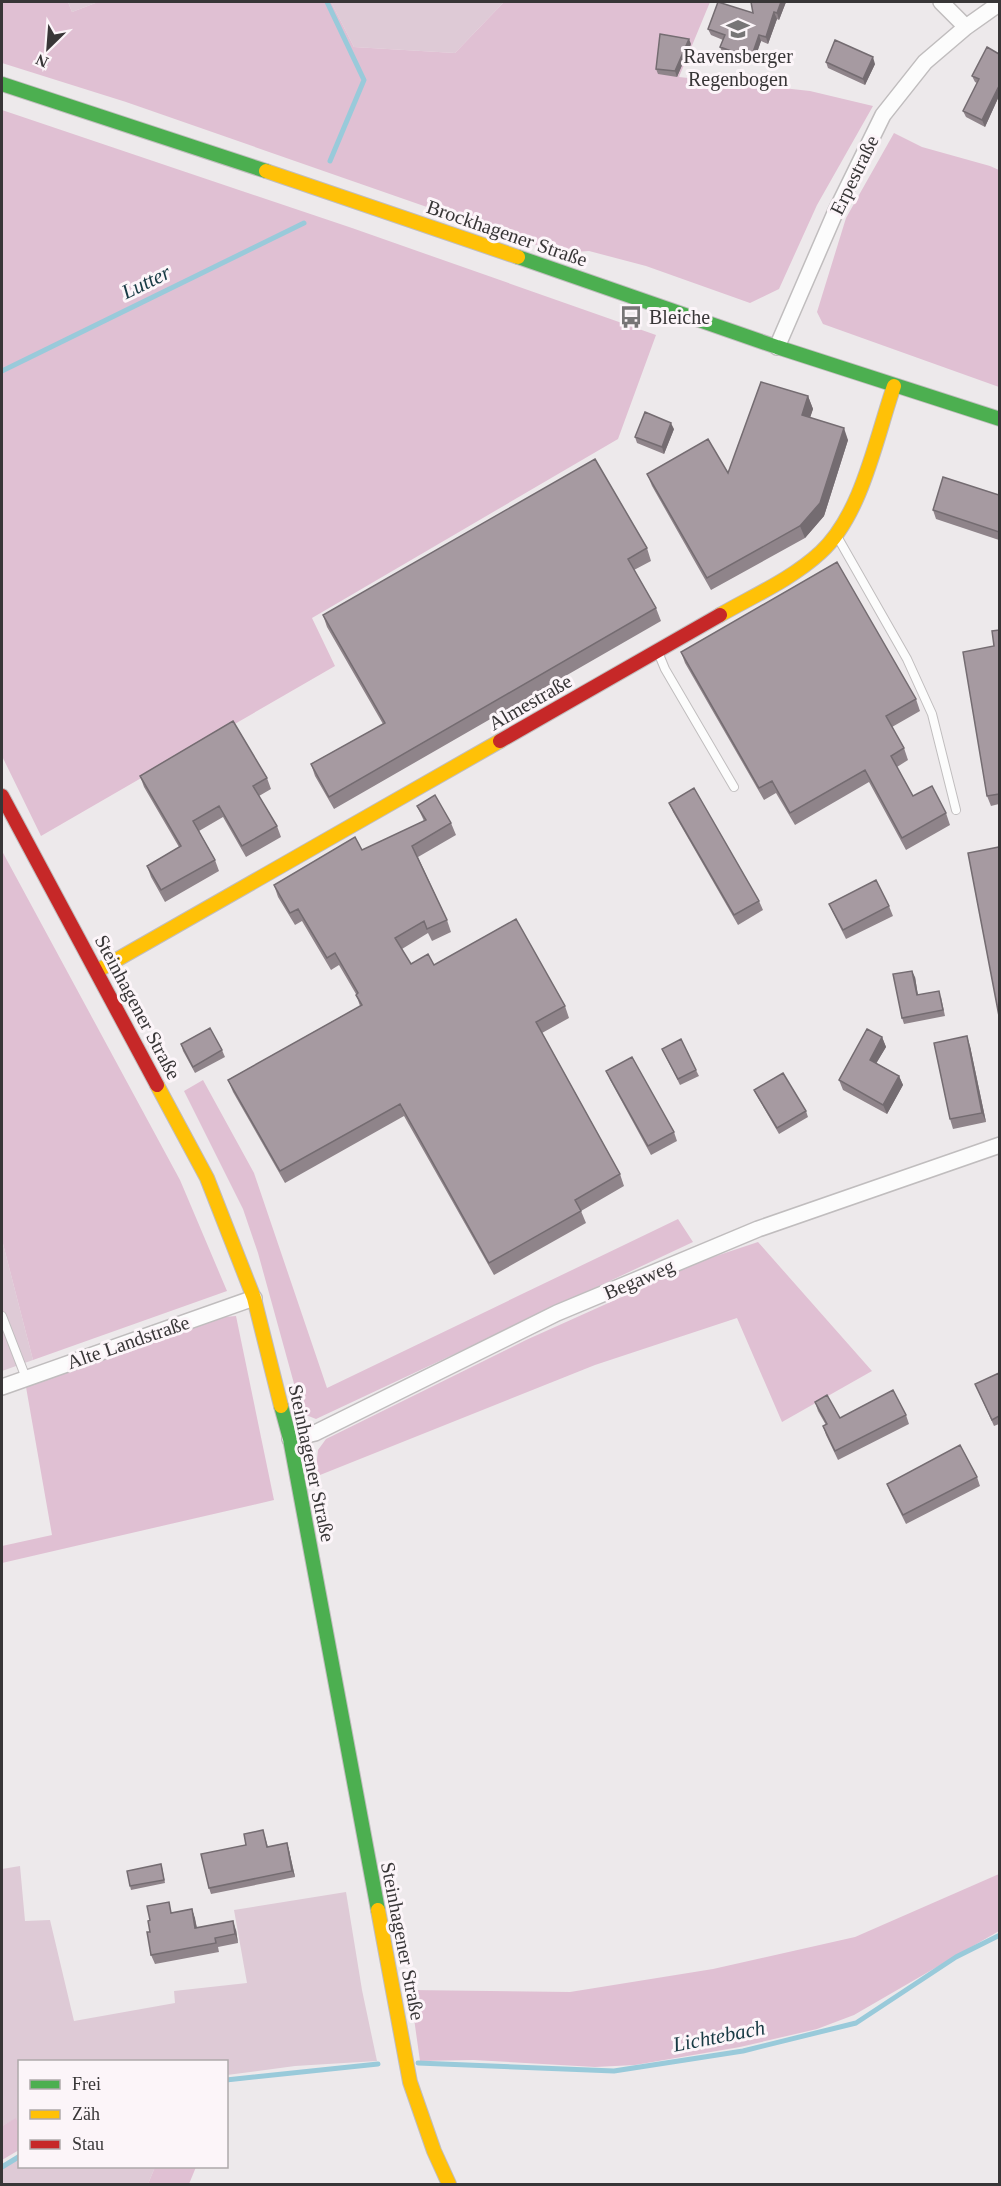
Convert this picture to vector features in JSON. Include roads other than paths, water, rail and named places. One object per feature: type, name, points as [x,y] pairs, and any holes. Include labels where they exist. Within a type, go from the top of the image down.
[{"type":"main road","name":"Brockhagener Straße","points":[[2,84],[306,184],[777,347],[999,419]]},
{"type":"main road","name":"Almestraße","points":[[97,970],[792,574],[823,550],[844,523],[861,483],[894,386]]},
{"type":"main road","name":"Steinhagener Straße","points":[[2,796],[207,1178],[254,1298],[290,1439],[410,2082],[434,2151],[449,2184]]},
{"type":"street","points":[[941,2],[966,27]]},
{"type":"street","name":"Erpestraße","points":[[777,347],[835,213],[883,115],[925,62],[966,27],[999,3]]},
{"type":"street","name":"Begaweg","points":[[290,1439],[315,1434],[557,1313],[758,1229],[999,1145]]},
{"type":"street","name":"Alte Landstraße","points":[[2,1387],[254,1298]]},
{"type":"lane","points":[[836,534],[907,659],[932,714],[956,810]]},
{"type":"lane","points":[[658,651],[665,669],[734,787]]},
{"type":"lane","points":[[2,1316],[26,1378]]},
{"type":"waterway","name":"Lutter","points":[[327,2],[364,80],[330,161]]},
{"type":"waterway","name":"Lutter","points":[[2,371],[304,223]]},
{"type":"waterway","name":"Lichtebach","points":[[418,2063],[614,2071],[743,2051],[856,2023],[956,1957],[1000,1935]]},
{"type":"waterway","name":"Lichtebach","points":[[228,2080],[378,2064]]},
{"type":"waterway","name":"Lichtebach","points":[[2,2167],[18,2157]]},
{"type":"place","name":"Ravensberger Regenbogen","points":[[738,29]]},
{"type":"place","name":"Bleiche","points":[[631,317]]}]
